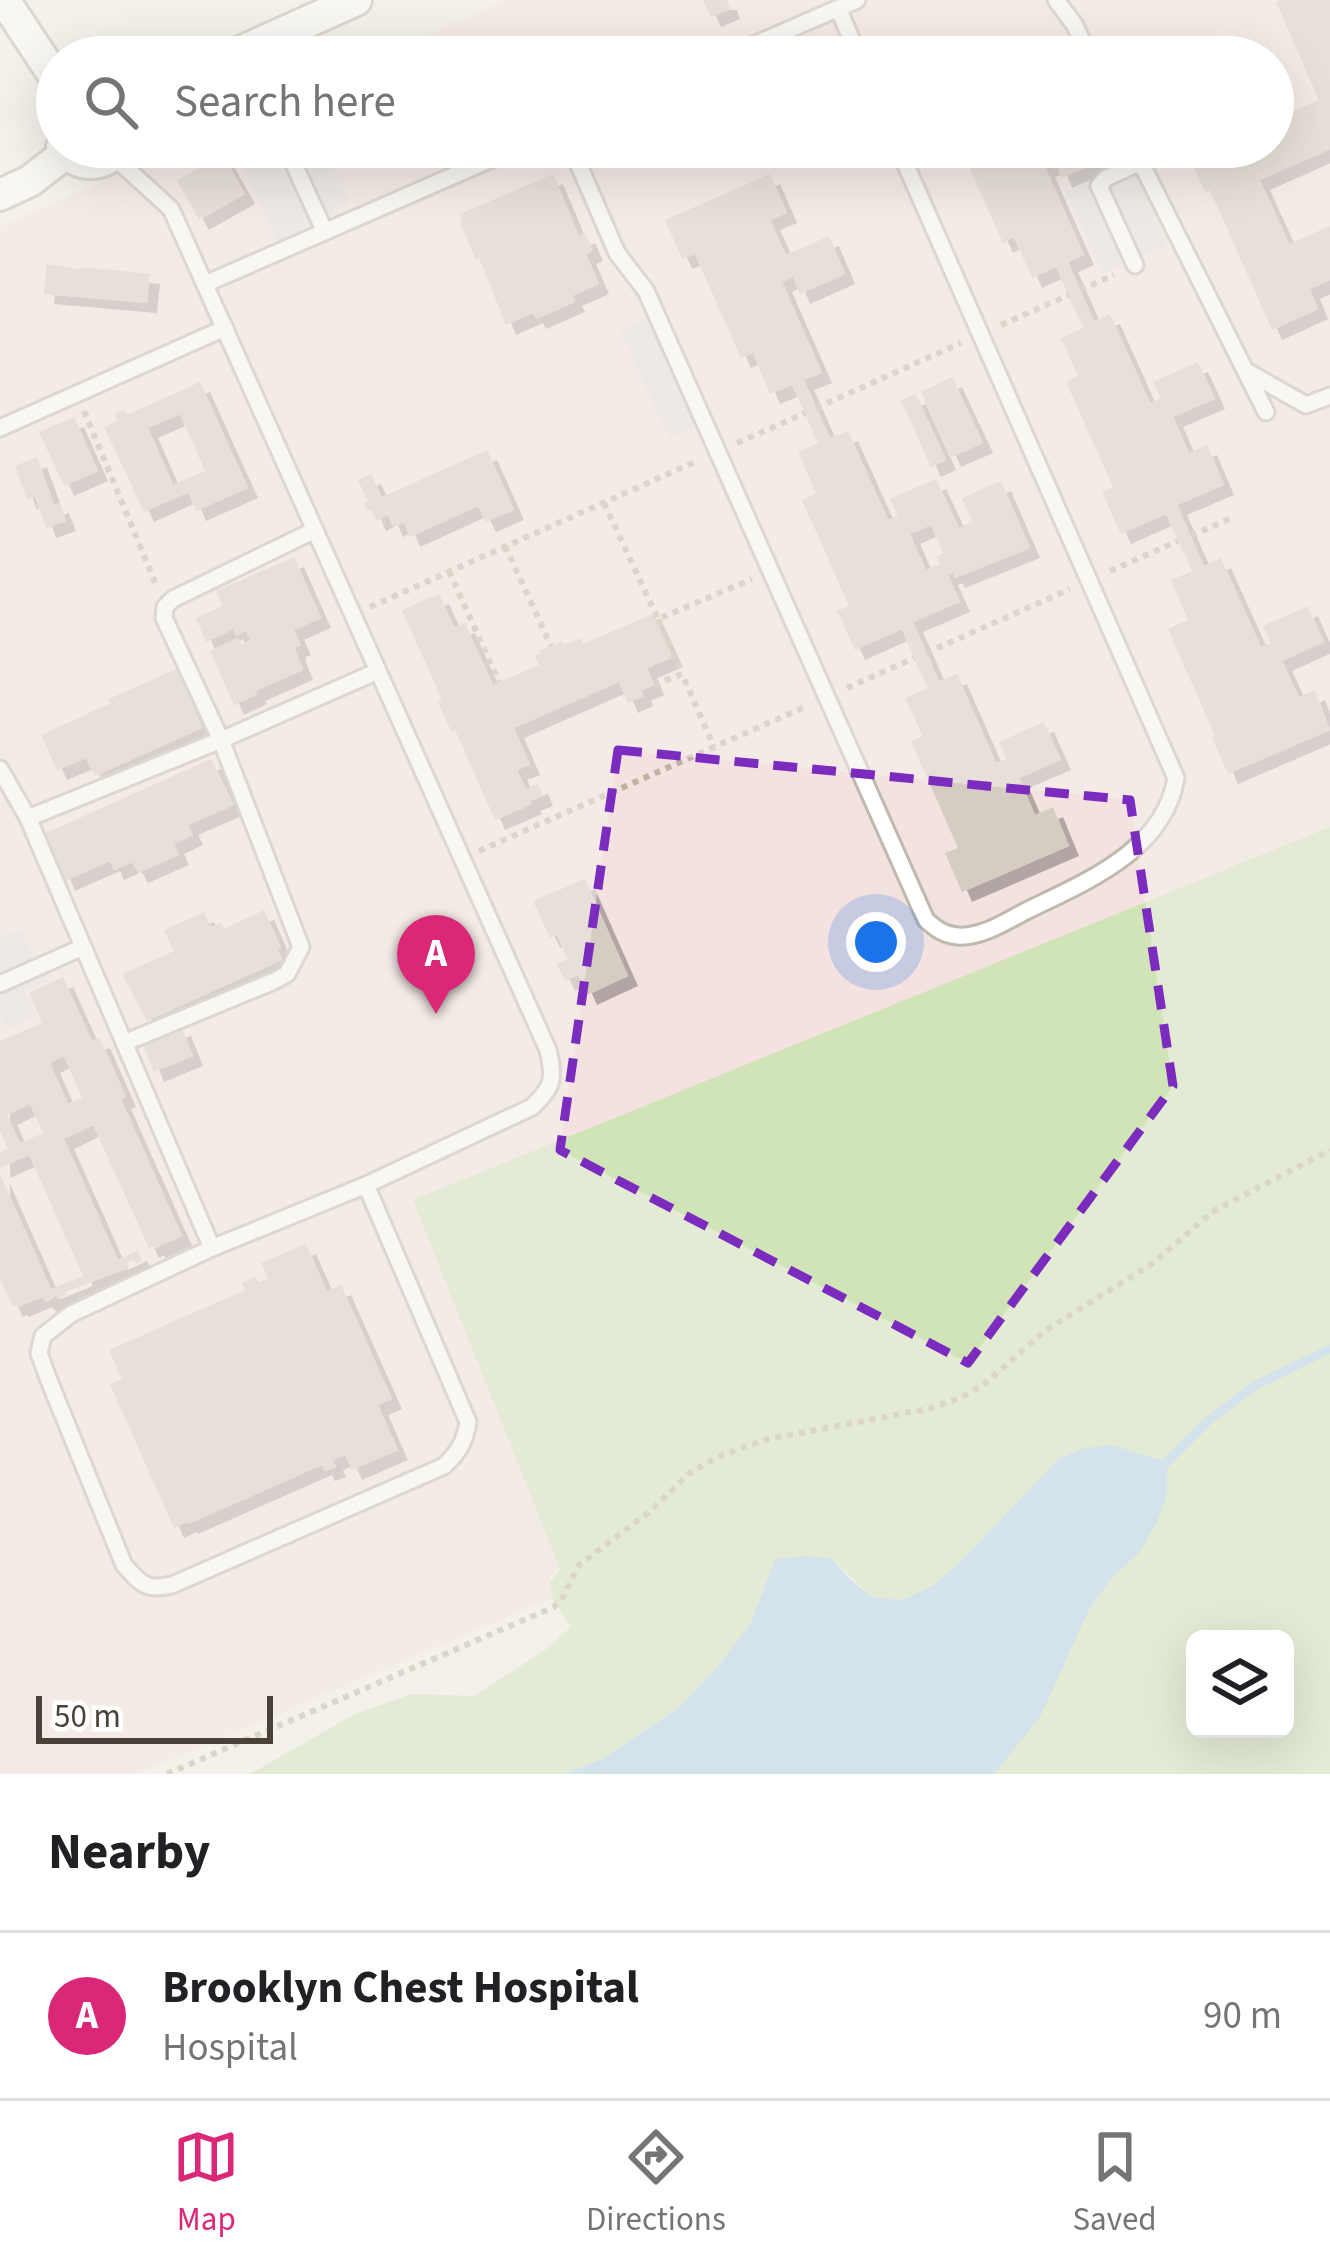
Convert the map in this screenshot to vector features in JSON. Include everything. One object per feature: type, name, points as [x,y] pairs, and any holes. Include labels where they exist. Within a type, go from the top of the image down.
[{"type":"street","points":[[4,0],[36,48]]},
{"type":"street","points":[[279,36],[356,0]]},
{"type":"street","points":[[0,195],[30,181],[44,168]]},
{"type":"lane","points":[[774,36],[857,0]]},
{"type":"lane","points":[[1056,0],[1080,36]]},
{"type":"lane","points":[[838,8],[850,36]]},
{"type":"lane","points":[[132,168],[171,208],[548,1050],[553,1071],[550,1090],[532,1107],[71,1314],[43,1336],[39,1353],[124,1565],[139,1582],[154,1589],[172,1586],[444,1466],[457,1454],[468,1422],[366,1185]]},
{"type":"lane","points":[[296,168],[325,232]]},
{"type":"lane","points":[[206,284],[472,168]]},
{"type":"lane","points":[[580,168],[617,253],[646,291],[926,920],[941,933],[962,937],[989,929],[1118,863],[1160,820],[1173,800],[1176,778],[907,168]]},
{"type":"lane","points":[[1117,168],[1099,186],[1135,265]]},
{"type":"lane","points":[[1145,168],[1266,412]]},
{"type":"lane","points":[[0,428],[225,328]]},
{"type":"lane","points":[[1246,370],[1306,406],[1330,396]]},
{"type":"lane","points":[[124,1042],[274,981],[287,974],[301,947],[221,740],[164,618],[173,599],[315,530]]},
{"type":"lane","points":[[28,818],[378,671]]},
{"type":"lane","points":[[0,769],[28,818],[212,1248]]},
{"type":"lane","points":[[0,984],[83,947]]},
{"type":"path","points":[[816,408],[1069,295]]},
{"type":"path","points":[[76,394],[166,607]]},
{"type":"path","points":[[353,614],[805,413]]},
{"type":"path","points":[[604,502],[714,747]]},
{"type":"path","points":[[1190,536],[1231,518]]},
{"type":"path","points":[[926,653],[1178,541]]},
{"type":"path","points":[[505,546],[551,646]]},
{"type":"path","points":[[658,619],[770,571]]},
{"type":"path","points":[[449,572],[499,682]]},
{"type":"path","points":[[463,859],[914,658]]},
{"type":"path","points":[[654,685],[682,674]]},
{"type":"path","points":[[167,1774],[554,1607],[579,1565],[648,1513],[691,1472],[722,1455],[768,1439],[927,1409],[970,1393],[1046,1330],[1152,1264],[1212,1212],[1330,1150]]},
{"type":"highlighted area","points":[[618,750],[1130,800],[1173,1086],[968,1363],[560,1150]]},
{"type":"shaded area","points":[[506,0],[1330,0],[1330,827],[549,1578],[552,1598],[136,1774],[0,1774],[0,227],[132,168],[1294,168],[1294,36],[426,36]]},
{"type":"shaded area","points":[[244,168],[333,168],[349,203],[333,210],[336,216],[277,242]]},
{"type":"shaded area","points":[[1114,168],[1132,168],[1167,244],[1103,274],[1065,191]]},
{"type":"shaded area","points":[[652,316],[702,423],[669,438],[620,330]]},
{"type":"shaded area","points":[[20,929],[48,981],[25,991],[36,1015],[7,1028],[0,1013],[0,938]]},
{"type":"green space","points":[[1330,827],[1330,1774],[994,1774],[1054,1684],[1089,1610],[1111,1579],[1139,1553],[1166,1462],[1112,1445],[1058,1459],[964,1558],[934,1585],[902,1600],[872,1597],[831,1558],[762,1590],[751,1624],[678,1708],[602,1759],[564,1774],[250,1774],[355,1714],[412,1694],[474,1696],[545,1650],[571,1627],[552,1598],[550,1582],[560,1569],[413,1200]]},
{"type":"water","points":[[1112,1445],[1167,1462],[1167,1495],[1139,1553],[1111,1579],[1089,1610],[1040,1717],[994,1774],[564,1774],[602,1759],[678,1708],[750,1624],[775,1559],[831,1558],[872,1597],[902,1600],[934,1585],[964,1558],[1058,1459],[1085,1448]]},
{"type":"building","points":[[703,0],[727,0],[730,9],[711,17]]},
{"type":"building","points":[[1330,0],[1330,149],[1294,165],[1294,111],[1319,100],[1276,2]]},
{"type":"building","points":[[200,168],[230,168],[245,194],[199,220],[177,181]]},
{"type":"building","points":[[969,168],[1045,168],[1084,255],[1068,262],[1094,321],[1110,314],[1150,403],[1161,398],[1153,382],[1198,362],[1215,399],[1173,417],[1189,453],[1207,445],[1224,485],[1177,505],[1204,566],[1221,558],[1261,647],[1271,643],[1263,626],[1308,606],[1324,642],[1282,661],[1299,697],[1315,690],[1330,730],[1228,774],[1168,629],[1188,620],[1171,580],[1192,571],[1166,514],[1121,534],[1102,492],[1113,487],[1066,382],[1078,376],[1061,338],[1083,328],[1056,267],[1032,278],[1014,237],[1003,243]]},
{"type":"building","points":[[1058,168],[1084,168],[1062,178]]},
{"type":"building","points":[[1194,168],[1287,168],[1260,180],[1289,244],[1330,226],[1330,280],[1310,289],[1318,309],[1272,330],[1210,190],[1205,192]]},
{"type":"building","points":[[553,174],[579,236],[585,233],[593,251],[586,254],[599,284],[572,296],[575,302],[536,319],[533,313],[506,325],[460,214]]},
{"type":"building","points":[[770,174],[787,213],[770,220],[786,255],[829,236],[845,274],[800,294],[793,277],[782,282],[822,373],[804,380],[830,438],[848,431],[888,520],[898,516],[890,499],[936,479],[959,528],[972,522],[962,498],[1001,481],[1030,548],[955,578],[953,573],[948,575],[960,602],[913,622],[939,681],[957,674],[996,763],[1006,759],[999,742],[1044,722],[1061,760],[1019,778],[1035,815],[1053,807],[1069,846],[962,892],[945,853],[958,848],[911,741],[923,736],[905,698],[928,688],[902,629],[855,650],[837,611],[849,606],[802,500],[816,494],[798,452],[818,443],[792,385],[770,394],[753,353],[741,358],[695,254],[682,259],[665,220]],"holes":[[[931,525],[943,553],[936,557],[940,564],[926,570],[910,534]]]},
{"type":"building","points":[[47,264],[150,274],[147,303],[44,294]]},
{"type":"building","points":[[952,377],[983,443],[951,457],[921,392]]},
{"type":"building","points":[[200,382],[248,488],[196,511],[188,492],[144,512],[104,427],[118,420],[114,414],[124,410],[127,415]],"holes":[[[180,414],[205,471],[173,485],[148,428]]]},
{"type":"building","points":[[916,394],[946,460],[931,467],[901,400]]},
{"type":"building","points":[[74,417],[98,471],[64,486],[39,432]]},
{"type":"building","points":[[487,450],[514,510],[486,522],[478,506],[410,537],[404,522],[393,527],[388,515],[376,521],[364,504],[368,502],[358,480],[371,474],[382,497]]},
{"type":"building","points":[[37,457],[54,505],[59,503],[66,521],[46,528],[35,497],[27,500],[15,466]]},
{"type":"building","points":[[294,557],[321,618],[294,630],[303,670],[234,705],[210,651],[237,638],[242,644],[250,640],[246,631],[236,636],[233,629],[206,642],[196,618],[223,606],[216,591]]},
{"type":"building","points":[[439,594],[454,627],[465,623],[493,685],[539,665],[535,655],[539,651],[580,638],[583,644],[653,614],[673,657],[647,668],[654,685],[628,703],[619,682],[514,728],[530,765],[517,770],[526,789],[538,784],[543,796],[495,820],[438,702],[442,700],[402,610]]},
{"type":"building","points":[[178,668],[202,728],[95,776],[86,758],[57,770],[41,735]]},
{"type":"building","points":[[211,759],[234,805],[188,825],[193,835],[174,844],[179,855],[138,873],[132,862],[114,870],[110,861],[65,881],[46,833]]},
{"type":"building","points":[[585,879],[628,976],[587,995],[578,975],[565,981],[557,964],[568,959],[557,935],[550,938],[533,901]]},
{"type":"building","points":[[264,910],[282,960],[147,1021],[122,974],[174,951],[164,930],[204,912],[211,927],[221,922],[224,929]]},
{"type":"building","points":[[63,977],[92,1041],[100,1038],[126,1097],[121,1099],[182,1236],[149,1248],[93,1125],[64,1139],[118,1260],[137,1251],[142,1261],[127,1263],[129,1268],[65,1292],[58,1299],[57,1295],[47,1302],[42,1297],[13,1307],[0,1279],[0,1174],[51,1289],[83,1276],[29,1155],[0,1168],[0,1152],[8,1149],[0,1130],[0,1041],[42,1023],[29,993]],"holes":[[[64,1056],[82,1098],[68,1104],[50,1063]],[[30,1104],[43,1133],[20,1143],[7,1115]]]},
{"type":"building","points":[[181,1026],[193,1056],[154,1072],[142,1042]]},
{"type":"building","points":[[306,1244],[327,1291],[341,1285],[392,1399],[378,1405],[398,1450],[352,1470],[345,1455],[333,1460],[336,1467],[325,1471],[322,1465],[174,1528],[110,1384],[122,1379],[109,1350],[245,1290],[242,1283],[256,1277],[258,1282],[268,1279],[261,1263]]},
{"type":"waterway","points":[[1160,1469],[1208,1421],[1256,1385],[1330,1349]]},
{"type":"place","name":"Brooklyn Chest Hospital","points":[[436,1014]]}]
